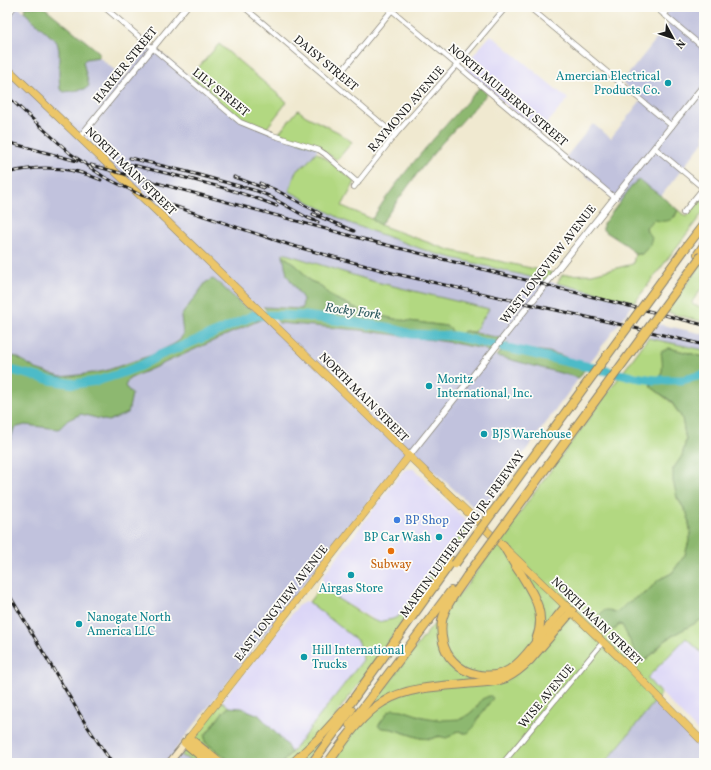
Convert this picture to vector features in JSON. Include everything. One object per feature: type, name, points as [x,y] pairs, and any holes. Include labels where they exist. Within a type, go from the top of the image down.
[{"type":"highway","name":"MARTIN LUTHER KING JR. FREEWAY","points":[[312,763],[349,713],[453,562],[682,250],[702,226]]},
{"type":"highway","name":"MARTIN LUTHER KING JR. FREEWAY","points":[[323,763],[466,575],[701,253],[704,245]]},
{"type":"highway","points":[[503,545],[530,589],[538,607],[540,628],[532,647]]},
{"type":"highway","points":[[293,763],[320,737],[349,705],[453,562]]},
{"type":"highway","points":[[466,575],[449,603],[442,619],[441,634],[447,652],[453,661],[463,669],[471,672],[482,675],[494,675],[510,669],[520,662],[532,647],[569,609]]},
{"type":"highway","points":[[328,763],[368,712],[393,696],[409,691],[493,682],[511,676],[530,660],[569,609]]},
{"type":"highway","points":[[187,741],[209,763]]},
{"type":"highway","points":[[187,741],[220,763]]},
{"type":"main road","name":"NORTH MAIN STREET","points":[[7,68],[257,307],[409,456],[626,664],[704,743]]},
{"type":"main road","name":"EAST LONGVIEW AVENUE","points":[[169,763],[409,456]]},
{"type":"street","points":[[7,16],[14,7]]},
{"type":"street","name":"LILY STREET","points":[[104,7],[240,122],[272,135],[319,150],[358,182]]},
{"type":"street","name":"HARKER STREET","points":[[80,137],[186,7]]},
{"type":"street","name":"DAISY STREET","points":[[244,7],[395,135]]},
{"type":"street","name":"RAYMOND AVENUE","points":[[354,187],[395,135],[506,7]]},
{"type":"street","points":[[529,7],[672,126]]},
{"type":"street","points":[[655,7],[704,48]]},
{"type":"street","points":[[664,15],[671,7]]},
{"type":"street","points":[[333,82],[390,9]]},
{"type":"street","name":"NORTH MULBERRY STREET","points":[[390,9],[615,198]]},
{"type":"street","name":"WEST LONGVIEW AVENUE","points":[[409,456],[704,85]]},
{"type":"street","points":[[654,148],[703,188],[683,213]]},
{"type":"street","name":"WISE AVENUE","points":[[503,763],[603,642]]},
{"type":"shaded area","points":[[7,7],[18,7],[57,42],[59,50],[60,89],[86,59],[99,57],[124,78],[151,44],[190,77],[266,129],[319,148],[306,164],[296,171],[349,223],[547,281],[635,302],[585,369],[582,364],[576,361],[552,353],[511,346],[501,338],[474,332],[489,309],[372,281],[283,253],[287,275],[303,299],[302,309],[245,307],[220,284],[206,282],[181,316],[183,334],[180,340],[174,344],[152,355],[105,371],[61,377],[36,369],[17,357],[7,355]]},
{"type":"shaded area","points":[[672,7],[704,7],[704,141],[661,196],[639,180],[635,182],[619,203],[565,158],[593,124],[611,138],[642,99],[622,82],[671,21],[664,16]]},
{"type":"shaded area","points":[[491,35],[568,99],[538,134],[467,71],[467,62]]},
{"type":"shaded area","points":[[262,319],[279,323],[360,330],[448,342],[484,349],[497,356],[579,378],[480,513],[409,449],[174,751],[181,756],[199,763],[20,763],[19,759],[7,763],[7,445],[10,442],[14,428],[25,425],[59,429],[68,420],[81,414],[108,421],[124,386],[129,379]]},
{"type":"shaded area","points":[[658,324],[704,334],[704,350],[648,338]]},
{"type":"shaded area","points":[[407,469],[414,469],[469,524],[399,616],[393,619],[378,622],[327,592],[323,584],[323,576],[403,471]]},
{"type":"shaded area","points":[[305,601],[309,602],[359,642],[363,660],[291,753],[286,744],[243,708],[229,707],[222,701],[298,606]]},
{"type":"shaded area","points":[[686,638],[704,655],[704,738],[647,678]]},
{"type":"shaded area","points":[[656,700],[704,749],[704,763],[605,763]]},
{"type":"green space","points":[[25,7],[44,7],[99,52],[99,57],[86,59],[83,62],[89,86],[85,89],[64,92],[60,89],[59,50],[57,42],[24,12]]},
{"type":"green space","points":[[219,44],[287,102],[266,129],[237,117],[190,77]]},
{"type":"green space","points":[[480,87],[487,94],[441,144],[380,225],[372,219],[409,167]]},
{"type":"green space","points":[[298,110],[306,116],[338,132],[352,142],[337,160],[319,148],[278,134]]},
{"type":"green space","points":[[316,152],[334,164],[355,182],[342,206],[372,219],[380,225],[449,250],[553,273],[547,281],[433,253],[349,223],[289,191],[296,171],[306,164]]},
{"type":"green space","points":[[639,180],[678,210],[676,214],[668,221],[654,220],[646,227],[647,232],[652,237],[650,245],[642,254],[635,254],[628,246],[603,230],[603,224],[635,182]]},
{"type":"green space","points":[[704,194],[704,211],[635,302],[557,283],[562,275],[592,274],[633,264],[635,254],[642,254],[647,232],[646,227],[654,220],[675,217],[678,210],[686,217]]},
{"type":"green space","points":[[283,253],[372,281],[489,309],[474,332],[465,331],[458,335],[453,334],[446,326],[394,319],[362,311],[332,297],[318,284],[310,281],[297,266],[283,256]]},
{"type":"green space","points":[[283,256],[297,266],[310,281],[318,284],[332,297],[362,311],[394,319],[446,326],[451,329],[453,334],[458,335],[465,331],[501,338],[490,353],[484,349],[448,342],[360,330],[279,323],[263,307],[302,309],[303,299],[287,275]]},
{"type":"green space","points":[[704,260],[704,284],[692,302],[693,305],[704,308],[704,322],[666,312]]},
{"type":"green space","points":[[213,279],[245,307],[250,307],[262,319],[129,379],[125,386],[132,394],[128,413],[108,421],[81,414],[68,420],[59,429],[25,425],[14,428],[10,442],[7,445],[7,355],[17,357],[36,369],[61,377],[105,371],[152,355],[180,340],[183,334],[181,316],[206,282]]},
{"type":"green space","points":[[648,338],[704,350],[704,357],[669,348],[662,352],[663,369],[661,375],[655,379],[650,379],[651,387],[671,402],[682,418],[686,440],[682,456],[673,469],[677,498],[687,513],[691,534],[685,555],[672,573],[658,580],[647,592],[627,603],[619,611],[614,612],[610,610],[618,625],[622,625],[647,660],[665,641],[704,618],[704,655],[686,638],[647,678],[661,694],[605,763],[332,763],[411,653],[463,590]],"holes":[[[483,699],[483,710],[475,726],[464,733],[459,731],[455,732],[451,736],[420,738],[392,729],[402,710],[418,716],[444,721],[461,719],[474,710]]]},
{"type":"green space","points":[[507,343],[517,348],[559,354],[578,362],[585,369],[579,378],[497,356]]},
{"type":"green space","points":[[669,348],[704,357],[704,618],[666,640],[641,663],[622,625],[620,624],[616,629],[610,630],[603,627],[598,618],[604,610],[614,612],[619,611],[627,603],[647,592],[658,580],[672,573],[685,555],[691,534],[687,513],[677,497],[673,481],[673,469],[682,456],[686,440],[682,418],[671,401],[651,387],[650,379],[657,379],[660,377],[662,371],[661,352]]},
{"type":"green space","points":[[469,524],[471,526],[342,706],[305,763],[282,763],[363,660],[359,642],[309,602],[323,584],[327,592],[370,619],[378,622],[393,619],[399,616]]},
{"type":"green space","points":[[489,696],[493,698],[477,720],[475,726],[468,733],[459,731],[446,738],[439,736],[431,739],[420,738],[378,726],[388,712],[393,709],[402,710],[423,717],[442,720],[461,719],[476,708],[482,699]]},
{"type":"green space","points":[[222,701],[229,707],[223,712],[205,735],[205,742],[233,763],[199,763],[181,756]]},
{"type":"green space","points":[[229,707],[242,708],[259,715],[286,744],[291,753],[282,763],[233,763],[205,742],[205,736],[223,712]]},
{"type":"waterway","name":"Rocky Fork","points":[[7,369],[50,380],[75,384],[97,381],[140,366],[160,355],[255,315],[305,316],[387,327],[411,334],[455,336],[628,376],[654,380],[682,380],[702,375],[704,376]]},
{"type":"railway","points":[[7,96],[71,154],[104,177],[141,195],[290,245],[396,274],[704,345]]},
{"type":"railway","points":[[7,142],[77,161]]},
{"type":"railway","points":[[130,158],[257,191],[318,222]]},
{"type":"railway","points":[[128,164],[222,188],[277,206]]},
{"type":"railway","points":[[91,165],[359,238],[704,325]]},
{"type":"railway","points":[[7,173],[19,170],[54,168],[78,172],[101,180]]},
{"type":"railway","points":[[234,177],[264,188]]},
{"type":"railway","points":[[260,183],[321,214]]},
{"type":"railway","points":[[313,214],[354,231]]},
{"type":"railway","points":[[7,591],[85,723],[112,763]]},
{"type":"place","name":"Amercian Electrical Products Co.","points":[[668,83]]},
{"type":"place","name":"Moritz International, Inc.","points":[[429,386]]},
{"type":"place","name":"BJS Warehouse","points":[[484,434]]},
{"type":"place","name":"BP Shop","points":[[397,520]]},
{"type":"place","name":"BP Car Wash","points":[[439,537]]},
{"type":"place","name":"Subway","points":[[391,551]]},
{"type":"place","name":"Airgas Store","points":[[351,575]]},
{"type":"place","name":"Nanogate North America LLC","points":[[79,624]]},
{"type":"place","name":"Hill International Trucks","points":[[304,657]]}]
